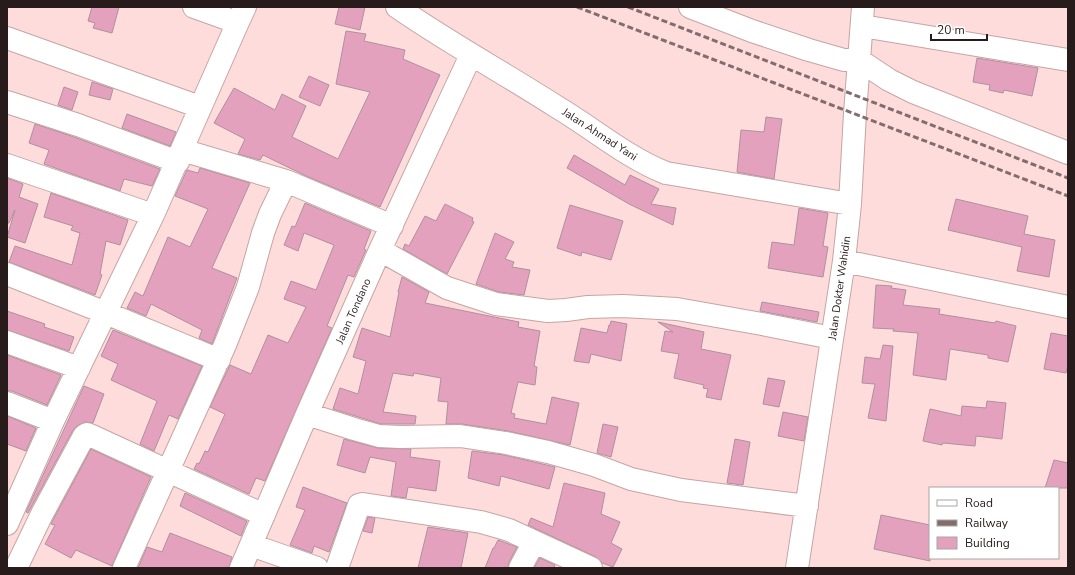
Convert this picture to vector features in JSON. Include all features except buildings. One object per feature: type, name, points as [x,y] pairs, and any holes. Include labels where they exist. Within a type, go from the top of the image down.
[{"type":"street","points":[[194,7],[233,21],[241,14]]},
{"type":"street","name":"Jalan Ahmad Yani","points":[[397,7],[471,55],[558,107],[619,149],[654,168],[666,173],[850,204]]},
{"type":"street","points":[[690,7],[752,31],[810,50],[844,60],[859,60],[889,80],[914,92],[1068,153]]},
{"type":"street","points":[[9,512],[153,215],[241,14]]},
{"type":"street","points":[[862,16],[1068,60]]},
{"type":"street","name":"Jalan Dokter Wahidin","points":[[798,568],[844,261],[850,204],[862,16]]},
{"type":"street","points":[[7,38],[200,107]]},
{"type":"street","name":"Jalan Tondano","points":[[241,568],[307,414],[380,250],[471,55]]},
{"type":"street","points":[[7,102],[180,156],[286,181],[392,226]]},
{"type":"street","points":[[7,165],[153,215]]},
{"type":"street","points":[[124,568],[219,360],[248,287],[263,233],[270,214],[286,181]]},
{"type":"street","points":[[380,250],[447,288],[496,304],[548,311],[588,307],[623,306],[677,309],[832,338]]},
{"type":"street","points":[[844,261],[1068,307]]},
{"type":"street","points":[[7,274],[219,360]]},
{"type":"street","points":[[7,342],[79,368]]},
{"type":"street","points":[[7,403],[53,422]]},
{"type":"street","points":[[307,414],[354,430],[379,436],[460,436],[506,443],[548,452],[594,465],[631,479],[681,490],[807,506]]},
{"type":"street","points":[[16,568],[80,442],[87,434],[264,515]]},
{"type":"street","points":[[337,568],[359,505],[361,504],[481,522],[509,530],[591,568]]},
{"type":"street","points":[[520,568],[534,542]]},
{"type":"street","points":[[252,545],[317,568]]},
{"type":"railway","points":[[577,7],[1068,196]]},
{"type":"railway","points":[[628,7],[1068,178]]}]
